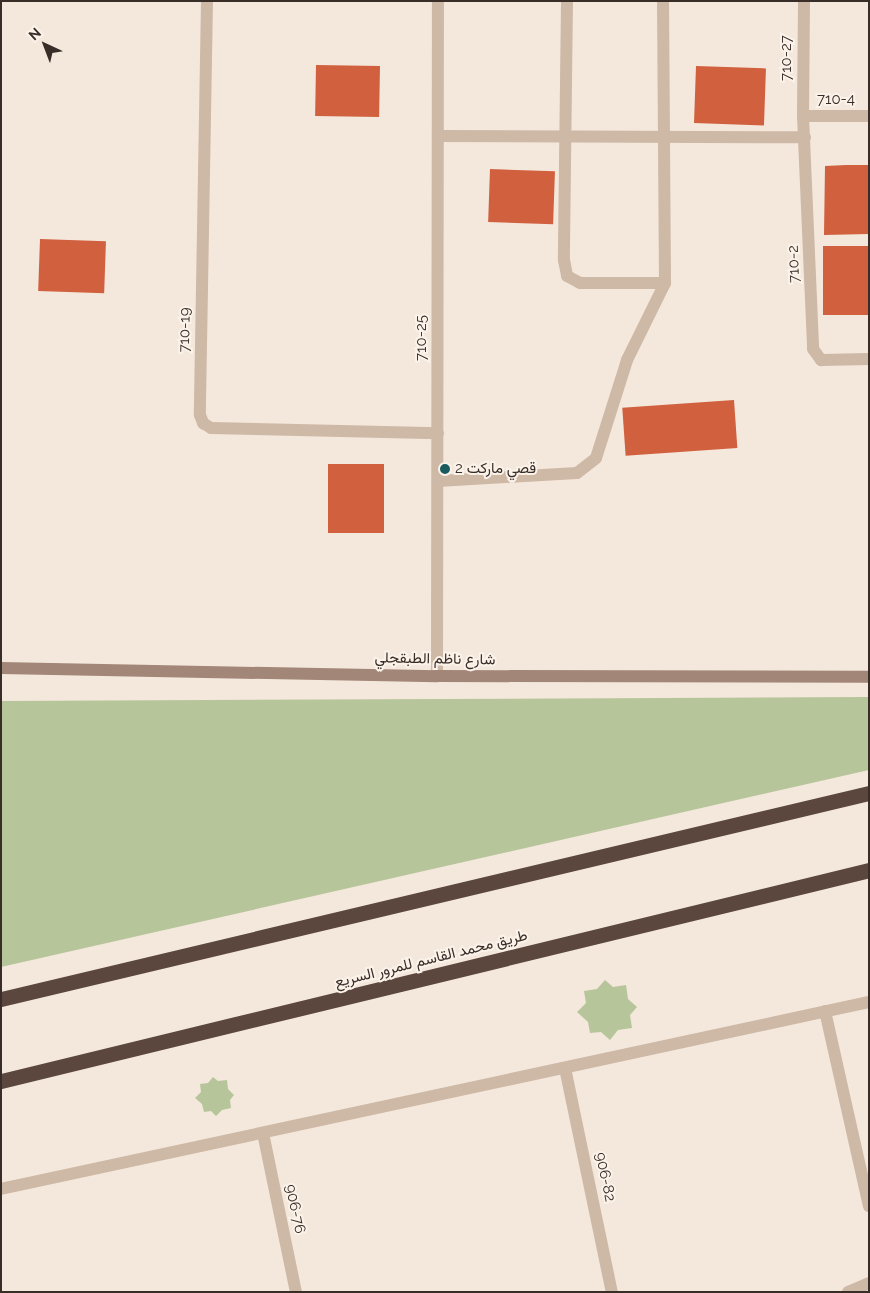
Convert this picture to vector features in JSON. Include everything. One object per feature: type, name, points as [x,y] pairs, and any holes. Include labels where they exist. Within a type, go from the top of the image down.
[{"type":"highway","points":[[1,999],[869,793]]},
{"type":"highway","name":"طريق محمد القاسم للمرور السريع","points":[[1,1081],[869,870]]},
{"type":"street","name":"710-19","points":[[207,1],[200,415],[203,423],[212,428],[438,433]]},
{"type":"street","name":"710-25","points":[[437,676],[438,1]]},
{"type":"street","points":[[567,1],[568,136],[564,260],[567,276],[580,283],[665,283]]},
{"type":"street","points":[[438,481],[578,473],[596,458],[627,360],[665,283],[663,1]]},
{"type":"street","name":"710-27","points":[[804,1],[804,116]]},
{"type":"street","name":"710-4","points":[[804,116],[869,116]]},
{"type":"street","name":"710-2","points":[[804,116],[813,349],[821,360],[869,359]]},
{"type":"street","points":[[438,136],[805,137]]},
{"type":"street","name":"شارع ناظم الطبقجلي","points":[[1,668],[437,676],[869,676]]},
{"type":"street","points":[[1,1189],[869,1002]]},
{"type":"street","points":[[825,1011],[869,1206]]},
{"type":"street","name":"906-82","points":[[565,1068],[612,1292]]},
{"type":"street","name":"906-76","points":[[263,1133],[296,1292]]},
{"type":"street","points":[[848,1292],[869,1283]]},
{"type":"green space","points":[[869,697],[869,770],[1,967],[1,701]]},
{"type":"green space","points":[[605,980],[613,987],[626,985],[628,999],[637,1007],[630,1015],[632,1028],[618,1030],[610,1040],[601,1032],[590,1033],[588,1022],[577,1012],[586,1003],[584,991],[597,989]]},
{"type":"green space","points":[[213,1077],[218,1081],[227,1080],[228,1089],[234,1095],[230,1100],[231,1108],[222,1110],[216,1116],[211,1111],[204,1112],[202,1104],[195,1098],[201,1092],[200,1084],[208,1083]]},
{"type":"building","points":[[316,65],[380,66],[379,117],[315,116]]},
{"type":"building","points":[[696,66],[766,68],[764,125],[694,123]]},
{"type":"building","points":[[869,165],[869,234],[824,235],[825,166]]},
{"type":"building","points":[[490,169],[555,171],[553,224],[488,222]]},
{"type":"building","points":[[40,239],[106,241],[104,293],[38,291]]},
{"type":"building","points":[[823,246],[869,246],[869,315],[823,315]]},
{"type":"building","points":[[734,400],[737,448],[626,456],[622,408]]},
{"type":"building","points":[[328,464],[384,464],[384,533],[328,533]]},
{"type":"place","name":"قصي ماركت 2","points":[[445,469]]}]
